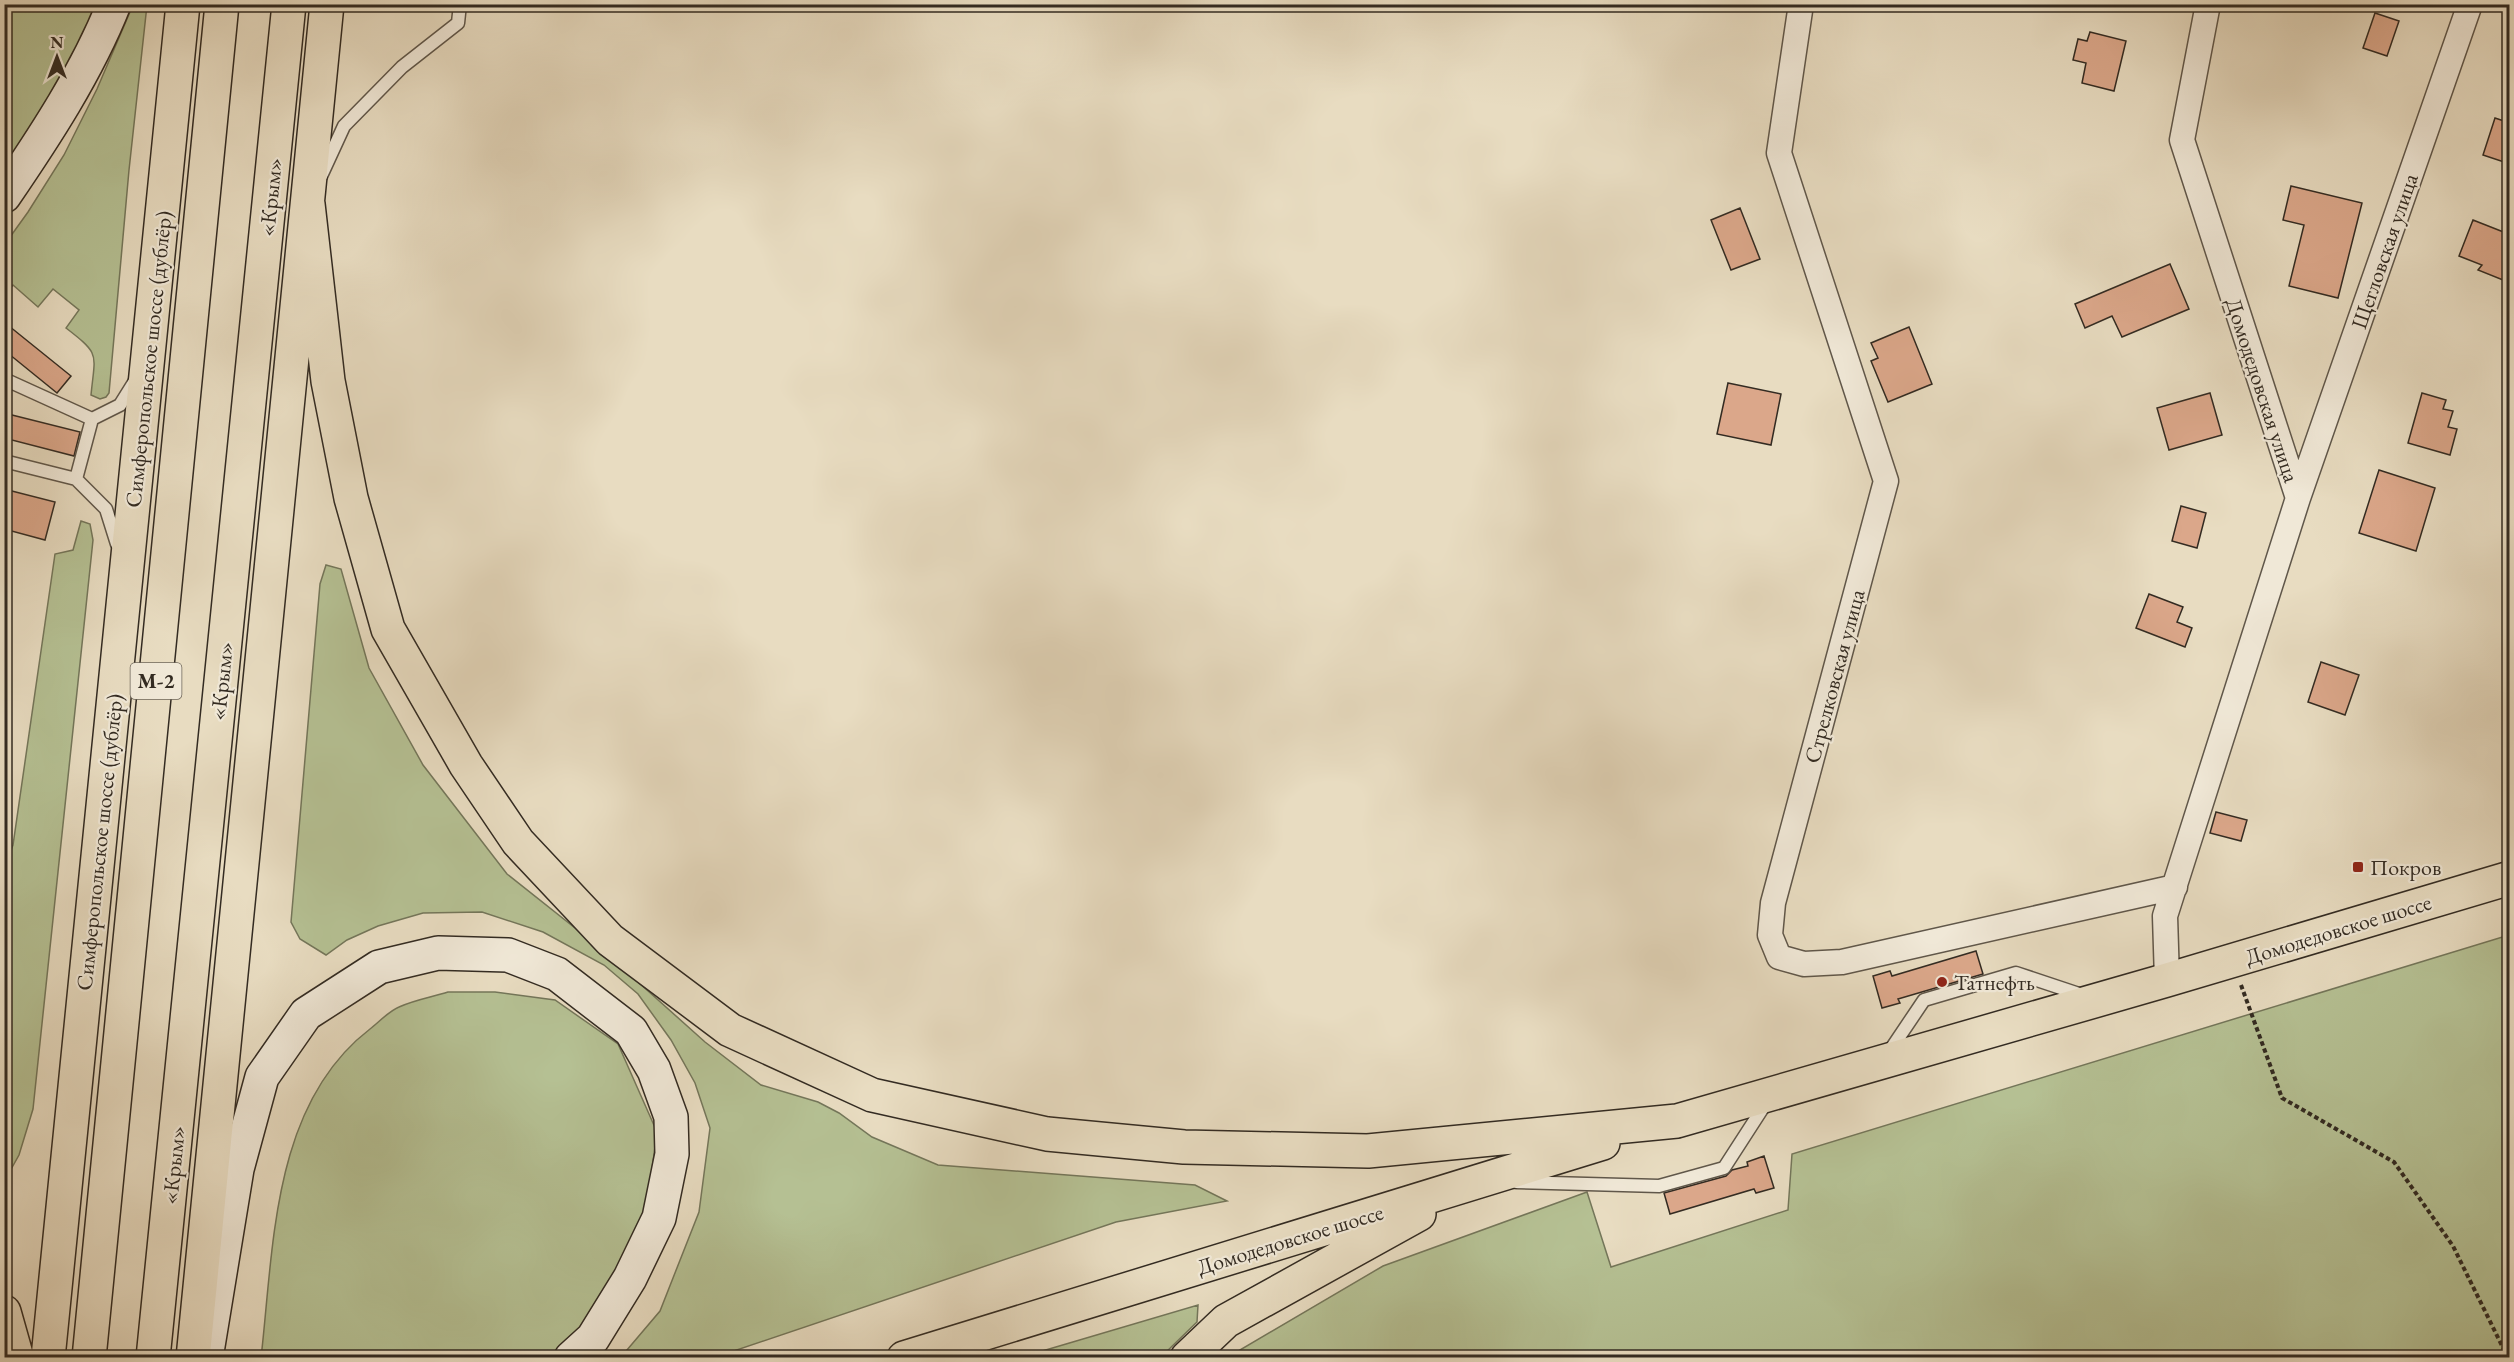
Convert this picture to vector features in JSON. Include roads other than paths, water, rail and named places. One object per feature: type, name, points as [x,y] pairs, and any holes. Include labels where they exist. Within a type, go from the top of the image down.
[{"type":"main road","points":[[4,196],[34,152],[103,33],[114,4]]},
{"type":"main road","name":"Симферопольское шоссе (дублёр)","points":[[48,1358],[183,4]]},
{"type":"main road","name":"М-2","points":[[89,1358],[222,4]]},
{"type":"main road","name":"«Крым»","points":[[153,1358],[290,4]]},
{"type":"main road","points":[[193,1358],[327,4]]},
{"type":"main road","points":[[308,204],[328,381],[351,498],[388,629],[466,765],[518,842],[610,940],[730,1030],[872,1095],[1058,1135],[1184,1147],[1368,1151],[1677,1121]]},
{"type":"main road","name":"Домодедовское шоссе","points":[[904,1358],[1478,1180],[2510,878]]},
{"type":"main road","points":[[206,1358],[237,1169],[262,1077],[306,1014],[379,967],[438,953],[508,955],[557,974],[631,1030],[654,1070],[671,1117],[672,1154],[659,1218],[630,1278],[593,1338],[571,1358]]},
{"type":"main road","points":[[1187,1358],[1226,1321],[1478,1180]]},
{"type":"main road","points":[[4,1312],[17,1358]]},
{"type":"street","name":"Стрелковская улица","points":[[1801,4],[1779,153],[1886,481],[1773,903],[1770,935],[1779,957],[1804,964],[1842,962],[2175,887]]},
{"type":"street","name":"Домодедовская улица","points":[[2167,980],[2165,916],[2298,498],[2182,140],[2208,4]]},
{"type":"street","name":"Щегловская улица","points":[[2298,498],[2470,4]]},
{"type":"lane","points":[[308,204],[344,126],[402,67],[458,23],[460,4]]},
{"type":"lane","points":[[76,479],[92,419],[120,405],[135,384],[151,328]]},
{"type":"lane","points":[[4,379],[92,419]]},
{"type":"lane","points":[[4,461],[76,479],[106,509],[115,533],[125,584]]},
{"type":"lane","points":[[1882,1062],[1924,1000],[2016,973],[2097,1000]]},
{"type":"lane","points":[[1478,1180],[1659,1186],[1724,1168],[1772,1094]]},
{"type":"place","name":"Покров","points":[[2358,867]]},
{"type":"place","name":"Татнефть","points":[[1942,982]]}]
